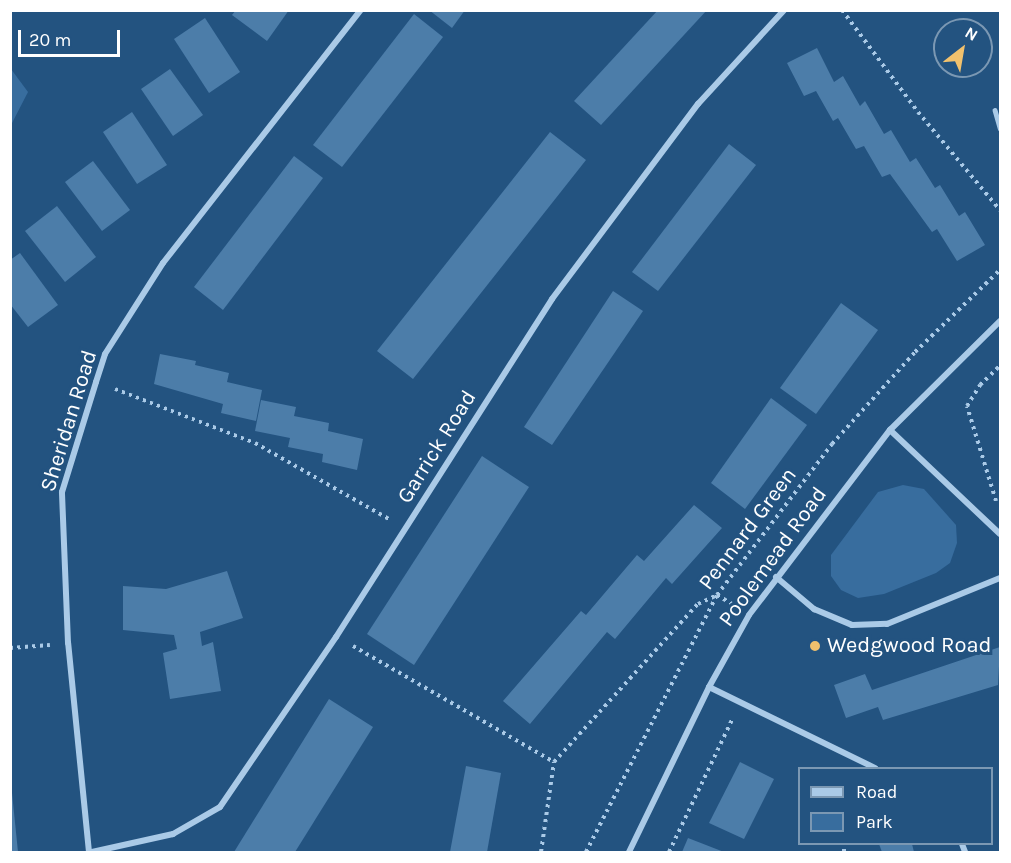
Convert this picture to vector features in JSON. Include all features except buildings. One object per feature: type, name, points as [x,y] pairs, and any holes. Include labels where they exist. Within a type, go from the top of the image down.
[{"type":"street","name":"Sheridan Road","points":[[91,852],[68,643],[62,492],[96,382],[105,354],[163,263],[361,10]]},
{"type":"street","name":"Garrick Road","points":[[91,852],[173,834],[220,807],[336,637],[552,299],[698,105],[784,10]]},
{"type":"street","name":"Poolemead Road","points":[[629,852],[709,687],[749,615],[890,430],[1000,321]]},
{"type":"street","points":[[890,430],[1000,534]]},
{"type":"street","points":[[776,577],[814,609],[852,625],[887,624],[1000,578]]},
{"type":"street","points":[[709,687],[872,767]]},
{"type":"lane","points":[[995,110],[1000,128]]},
{"type":"path","points":[[842,10],[918,112],[1000,210]]},
{"type":"path","name":"Pennard Green","points":[[585,852],[717,595],[832,444],[915,352],[1000,270]]},
{"type":"path","points":[[1000,366],[980,385],[967,406],[1000,512]]},
{"type":"path","points":[[96,382],[255,443],[406,529]]},
{"type":"path","points":[[541,852],[554,762],[698,604],[717,595]]},
{"type":"path","points":[[336,637],[554,762]]},
{"type":"path","points":[[10,648],[68,643]]},
{"type":"path","points":[[669,852],[740,703]]},
{"type":"green space","points":[[11,69],[28,92],[11,125]]},
{"type":"green space","points":[[903,485],[924,489],[956,525],[957,543],[950,563],[936,573],[884,594],[858,598],[841,590],[831,576],[831,555],[878,492]]},
{"type":"place","name":"Wedgwood Road","points":[[815,646]]}]
